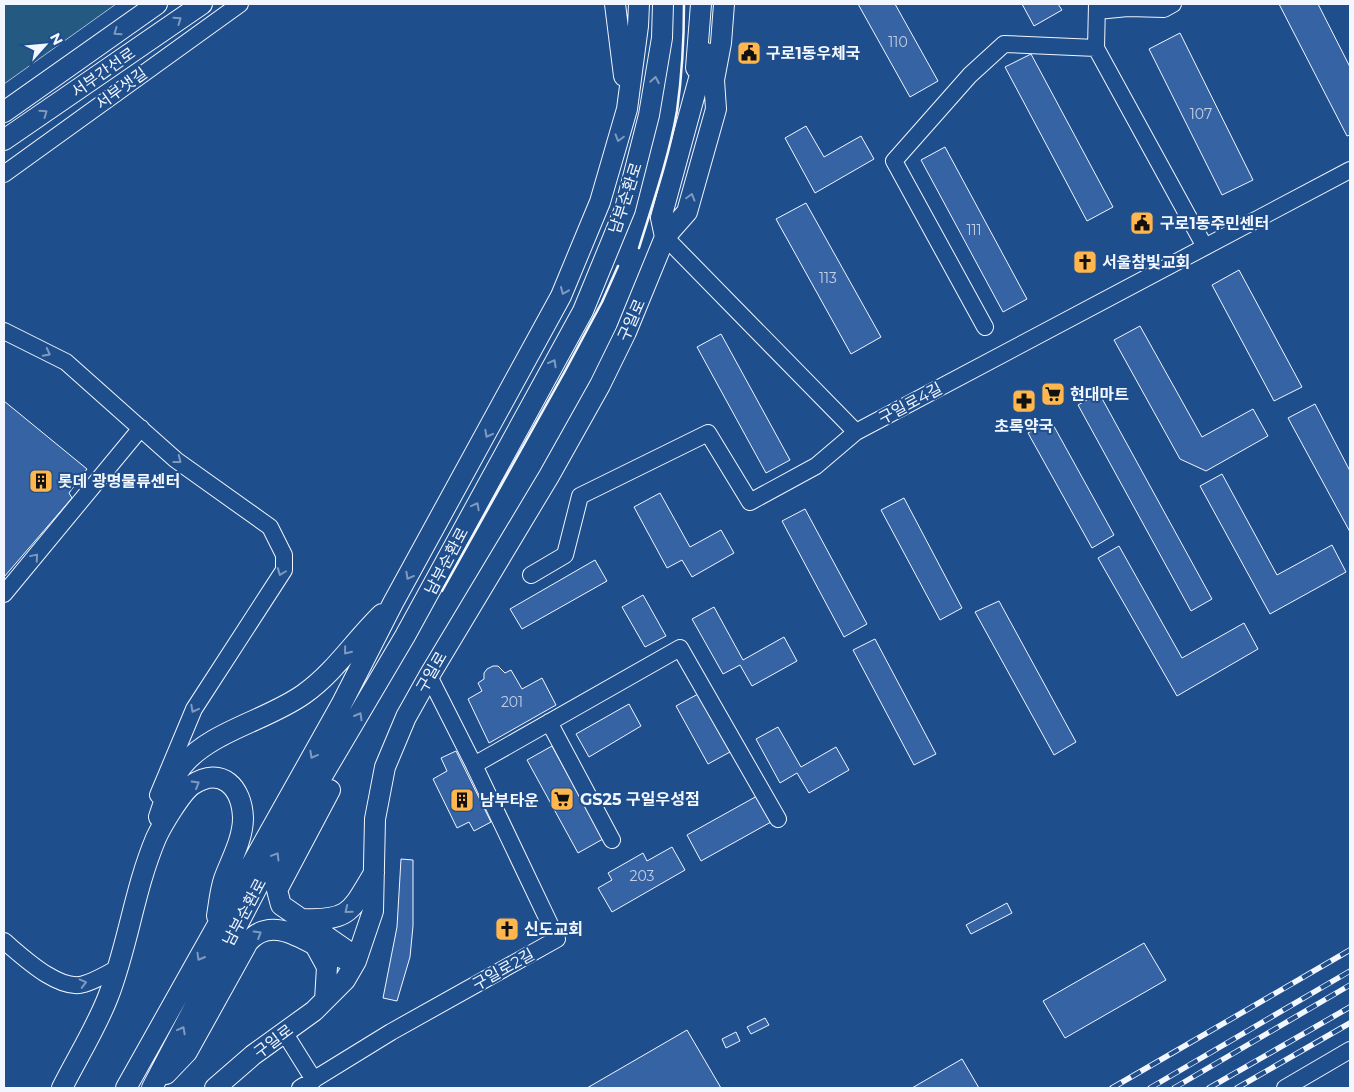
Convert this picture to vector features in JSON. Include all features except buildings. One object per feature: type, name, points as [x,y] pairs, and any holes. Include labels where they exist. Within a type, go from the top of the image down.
[{"type":"main road","name":"서부간선로","points":[[4,112],[157,4]]},
{"type":"main road","name":"서부간선로","points":[[4,140],[202,4]]},
{"type":"main road","points":[[615,4],[627,109]]},
{"type":"main road","name":"남부순환로","points":[[126,1088],[341,705],[394,603],[562,296],[600,202],[627,109],[638,26],[639,4]]},
{"type":"main road","name":"남부순환로","points":[[152,1088],[262,878],[342,745],[414,619],[582,311],[625,209],[647,124],[662,38],[663,4]]},
{"type":"main road","points":[[693,107],[701,4]]},
{"type":"main road","points":[[693,107],[710,39],[713,4]]},
{"type":"main road","name":"구일로","points":[[215,1088],[253,1055],[314,1011],[344,980],[356,962],[373,911],[375,819],[384,767],[406,717],[429,676],[549,476],[600,385],[626,332],[665,237],[687,212],[716,109],[714,80],[721,43],[724,4]]},
{"type":"main road","name":"구일로","points":[[665,237],[662,218],[693,107],[714,80]]},
{"type":"main road","points":[[62,1088],[108,998],[138,889],[175,776],[194,754],[214,740],[281,708],[306,692],[327,675],[361,634],[394,603]]},
{"type":"main road","points":[[342,745],[330,791],[277,890],[281,906],[343,947],[356,962]]},
{"type":"main road","points":[[157,830],[182,796],[191,786],[200,781],[218,777],[228,782],[238,794],[243,820],[223,881],[215,931]]},
{"type":"main road","points":[[303,919],[329,920],[347,913],[356,904],[374,872]]},
{"type":"main road","points":[[152,1088],[187,1052],[248,942],[255,934],[261,931],[279,929],[337,957],[356,962]]},
{"type":"main road","points":[[315,945],[327,967],[325,1000]]},
{"type":"street","name":"서부샛길","points":[[4,174],[240,4]]},
{"type":"street","points":[[1173,4],[1164,9],[1097,8],[1096,48],[1205,247]]},
{"type":"street","points":[[985,327],[894,161],[970,75],[1004,44],[1096,48]]},
{"type":"street","name":"구일로4길","points":[[531,575],[565,555],[580,496],[708,433],[750,502],[816,466],[856,432],[1350,170]]},
{"type":"street","points":[[665,237],[856,432]]},
{"type":"street","points":[[4,331],[66,362],[176,460],[270,527],[284,555],[284,570],[194,709],[162,782],[155,806],[157,830]]},
{"type":"street","points":[[4,594],[141,428]]},
{"type":"street","points":[[474,765],[680,648],[778,819]]},
{"type":"street","name":"구일로2길","points":[[307,1084],[391,1032],[557,939],[474,765],[429,676]]},
{"type":"street","points":[[550,722],[612,840]]},
{"type":"street","points":[[4,941],[50,976],[66,984],[84,984],[116,969]]},
{"type":"street","points":[[284,1032],[307,1084]]},
{"type":"street","points":[[1285,1088],[1350,1050]]},
{"type":"shaded area","points":[[4,4],[116,4],[4,84]]},
{"type":"railway","points":[[1112,1088],[1350,950]]},
{"type":"railway","points":[[1150,1088],[1350,971]]},
{"type":"railway","points":[[1174,1088],[1350,985]]},
{"type":"railway","points":[[1209,1088],[1350,1007]]},
{"type":"railway","points":[[1237,1088],[1350,1023]]},
{"type":"wall","points":[[639,248],[674,128],[680,84],[684,4]]},
{"type":"wall","points":[[442,591],[565,371],[602,302],[618,266]]},
{"type":"place","name":"구로1동우체국","points":[[749,53]]},
{"type":"place","name":"구로1동주민센터","points":[[1142,223]]},
{"type":"place","name":"서울참빛교회","points":[[1085,262]]},
{"type":"place","name":"현대마트","points":[[1053,394]]},
{"type":"place","name":"초록약국","points":[[1024,401]]},
{"type":"place","name":"롯데 광명물류센터","points":[[41,481]]},
{"type":"place","name":"GS25 구일우성점","points":[[562,799]]},
{"type":"place","name":"남부타운","points":[[462,800]]},
{"type":"place","name":"신도교회","points":[[507,929]]}]
